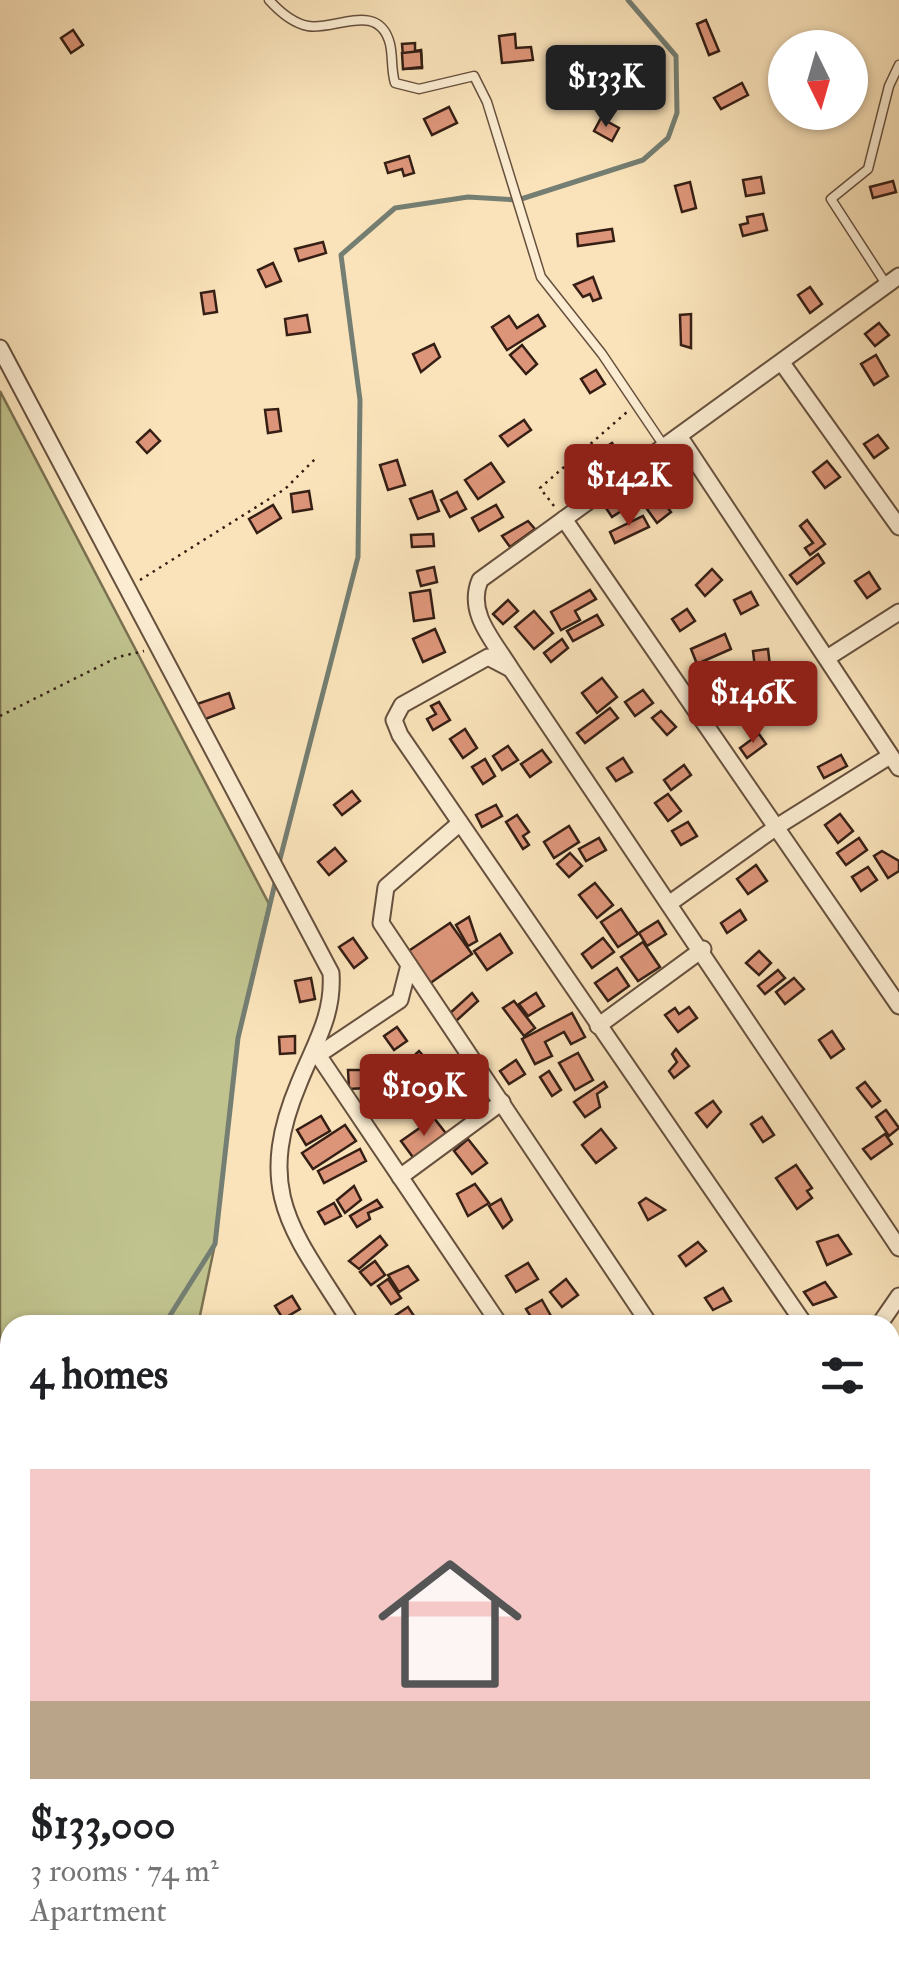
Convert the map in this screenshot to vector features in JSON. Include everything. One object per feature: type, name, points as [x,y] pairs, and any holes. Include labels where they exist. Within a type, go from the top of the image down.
[{"type":"street","points":[[893,280],[480,580],[473,596],[480,618],[511,669],[703,950],[899,1248]]},
{"type":"street","points":[[0,348],[331,973],[330,1010],[317,1053],[284,1123],[280,1203],[346,1315]]},
{"type":"street","points":[[782,363],[899,526]]},
{"type":"street","points":[[670,903],[778,826],[894,762],[679,436]]},
{"type":"street","points":[[564,518],[899,1006]]},
{"type":"street","points":[[828,658],[899,612]]},
{"type":"street","points":[[511,669],[488,658],[472,663],[402,705],[394,720],[460,823],[797,1315]]},
{"type":"street","points":[[460,823],[386,887],[380,924],[643,1315]]},
{"type":"street","points":[[598,1026],[703,950]]},
{"type":"street","points":[[317,1053],[400,1000],[408,965]]},
{"type":"street","points":[[317,1053],[493,1315]]},
{"type":"street","points":[[400,1177],[502,1102]]},
{"type":"lane","points":[[269,0],[283,15],[309,27],[363,18],[376,24],[390,41],[395,83],[420,89],[474,76],[487,102],[542,277],[602,354],[664,446]]},
{"type":"lane","points":[[893,280],[830,199],[868,170],[889,86],[899,65]]},
{"type":"path","points":[[564,518],[540,488],[634,405]]},
{"type":"path","points":[[126,588],[284,488],[316,459]]},
{"type":"path","points":[[0,716],[118,656],[157,648]]},
{"type":"green space","points":[[0,391],[269,904],[238,1038],[215,1244],[200,1315],[0,1315]]},
{"type":"building","points":[[706,20],[719,51],[709,55],[697,24]]},
{"type":"building","points":[[73,30],[83,45],[71,53],[61,38]]},
{"type":"building","points":[[515,34],[516,48],[531,47],[533,60],[502,63],[499,36]]},
{"type":"building","points":[[415,43],[415,51],[421,50],[422,68],[404,69],[402,44]]},
{"type":"building","points":[[421,51],[422,67],[403,69],[402,53]]},
{"type":"building","points":[[742,83],[748,95],[721,109],[714,98]]},
{"type":"building","points":[[449,107],[457,123],[432,135],[424,119]]},
{"type":"building","points":[[601,118],[619,128],[612,141],[594,131]]},
{"type":"building","points":[[409,156],[414,173],[404,176],[402,169],[388,173],[385,163]]},
{"type":"building","points":[[761,177],[764,193],[746,196],[743,180]]},
{"type":"building","points":[[893,181],[896,192],[873,198],[870,187]]},
{"type":"building","points":[[690,182],[696,208],[682,212],[675,186]]},
{"type":"building","points":[[763,214],[767,230],[743,236],[740,225],[748,223],[747,217]]},
{"type":"building","points":[[612,229],[614,241],[578,246],[577,234]]},
{"type":"building","points":[[323,242],[326,253],[299,261],[295,249]]},
{"type":"building","points":[[273,263],[281,281],[266,287],[258,270]]},
{"type":"building","points":[[593,277],[601,298],[593,301],[590,294],[583,297],[574,285]]},
{"type":"building","points":[[810,287],[822,304],[810,313],[798,295]]},
{"type":"building","points":[[214,291],[217,312],[204,314],[201,293]]},
{"type":"building","points":[[691,314],[691,348],[681,345],[680,315]]},
{"type":"building","points":[[307,315],[310,332],[287,335],[285,319]]},
{"type":"building","points":[[538,315],[545,326],[507,350],[492,327],[509,316],[517,328]]},
{"type":"building","points":[[879,323],[889,335],[875,346],[865,334]]},
{"type":"building","points":[[434,344],[440,357],[421,372],[413,354]]},
{"type":"building","points":[[522,345],[537,364],[526,374],[510,355]]},
{"type":"building","points":[[876,355],[888,376],[874,385],[861,364]]},
{"type":"building","points":[[596,370],[605,384],[590,393],[581,379]]},
{"type":"building","points":[[278,409],[281,431],[268,433],[265,410]]},
{"type":"building","points":[[524,420],[531,430],[508,446],[500,436]]},
{"type":"building","points":[[150,430],[160,441],[147,453],[137,442]]},
{"type":"building","points":[[878,435],[888,448],[874,458],[864,444]]},
{"type":"building","points":[[612,443],[624,463],[611,470],[600,451]]},
{"type":"building","points":[[397,460],[405,485],[388,490],[380,465]]},
{"type":"building","points":[[827,461],[840,477],[825,488],[813,472]]},
{"type":"building","points":[[491,463],[504,482],[478,499],[465,480]]},
{"type":"building","points":[[309,491],[312,509],[293,512],[291,494]]},
{"type":"building","points":[[432,491],[439,511],[418,519],[410,499]]},
{"type":"building","points":[[457,492],[466,509],[450,517],[441,500]]},
{"type":"building","points":[[623,492],[632,504],[612,517],[604,505]]},
{"type":"building","points":[[661,499],[671,512],[657,523],[647,509]]},
{"type":"building","points":[[273,505],[281,518],[257,533],[249,519]]},
{"type":"building","points":[[496,505],[503,517],[479,531],[472,518]]},
{"type":"building","points":[[643,516],[649,527],[615,543],[610,532]]},
{"type":"building","points":[[807,520],[825,544],[810,555],[805,548],[813,543],[800,526]]},
{"type":"building","points":[[528,521],[535,529],[510,547],[502,536]]},
{"type":"building","points":[[433,534],[434,546],[412,547],[411,535]]},
{"type":"building","points":[[818,554],[824,563],[797,584],[790,575]]},
{"type":"building","points":[[434,567],[437,582],[421,586],[417,571]]},
{"type":"building","points":[[712,569],[722,580],[705,596],[696,585]]},
{"type":"building","points":[[869,572],[880,589],[867,598],[855,581]]},
{"type":"building","points":[[430,590],[434,618],[414,621],[410,593]]},
{"type":"building","points":[[590,590],[596,599],[575,611],[580,620],[561,630],[551,612]]},
{"type":"building","points":[[751,592],[758,605],[741,614],[734,600]]},
{"type":"building","points":[[508,600],[518,611],[503,624],[493,614]]},
{"type":"building","points":[[687,609],[695,621],[680,631],[672,619]]},
{"type":"building","points":[[534,611],[553,633],[534,649],[515,627]]},
{"type":"building","points":[[597,615],[603,625],[573,641],[567,631]]},
{"type":"building","points":[[435,629],[445,652],[423,662],[413,639]]},
{"type":"building","points":[[725,634],[731,649],[697,664],[691,649]]},
{"type":"building","points":[[562,639],[568,648],[551,662],[544,653]]},
{"type":"building","points":[[768,649],[770,666],[755,668],[753,651]]},
{"type":"building","points":[[602,678],[617,697],[597,713],[582,693]]},
{"type":"building","points":[[794,687],[800,694],[781,708],[771,695],[780,688],[784,694]]},
{"type":"building","points":[[643,690],[653,703],[635,716],[625,702]]},
{"type":"building","points":[[229,693],[234,708],[203,720],[197,704]]},
{"type":"building","points":[[439,702],[450,720],[433,730],[427,719],[436,714],[431,706]]},
{"type":"building","points":[[610,708],[618,718],[585,743],[577,733]]},
{"type":"building","points":[[661,711],[676,727],[667,735],[652,718]]},
{"type":"building","points":[[465,729],[477,748],[463,758],[450,739]]},
{"type":"building","points":[[759,734],[766,744],[747,758],[740,748]]},
{"type":"building","points":[[508,746],[518,760],[502,770],[493,756]]},
{"type":"building","points":[[542,750],[551,762],[530,777],[521,764]]},
{"type":"building","points":[[841,755],[847,766],[824,778],[818,767]]},
{"type":"building","points":[[623,758],[632,772],[616,781],[607,768]]},
{"type":"building","points":[[485,759],[495,776],[483,784],[472,767]]},
{"type":"building","points":[[684,765],[691,775],[671,790],[664,780]]},
{"type":"building","points":[[352,791],[360,801],[342,815],[334,805]]},
{"type":"building","points":[[668,794],[681,811],[668,821],[655,803]]},
{"type":"building","points":[[496,805],[502,816],[482,827],[476,815]]},
{"type":"building","points":[[840,814],[853,831],[838,843],[825,825]]},
{"type":"building","points":[[517,815],[529,832],[523,836],[529,845],[523,849],[506,822]]},
{"type":"building","points":[[688,822],[697,836],[681,845],[672,831]]},
{"type":"building","points":[[569,826],[579,842],[554,858],[544,842]]},
{"type":"building","points":[[599,838],[606,850],[586,861],[579,849]]},
{"type":"building","points":[[859,838],[867,850],[846,865],[837,853]]},
{"type":"building","points":[[335,848],[346,861],[329,875],[318,862]]},
{"type":"building","points":[[882,851],[899,861],[899,871],[888,878],[874,856]]},
{"type":"building","points":[[570,853],[582,866],[569,877],[557,864]]},
{"type":"building","points":[[756,865],[767,881],[748,894],[737,879]]},
{"type":"building","points":[[868,867],[877,880],[861,891],[852,877]]},
{"type":"building","points":[[595,883],[613,905],[597,918],[579,895]]},
{"type":"building","points":[[621,909],[638,934],[618,947],[601,922]]},
{"type":"building","points":[[740,910],[746,920],[727,933],[721,923]]},
{"type":"building","points":[[469,917],[477,941],[468,946],[456,925]]},
{"type":"building","points":[[658,921],[666,934],[647,946],[639,933]]},
{"type":"building","points":[[450,923],[472,954],[429,984],[407,952]]},
{"type":"building","points":[[500,934],[512,953],[487,970],[474,951]]},
{"type":"building","points":[[353,938],[367,958],[354,968],[339,947]]},
{"type":"building","points":[[603,938],[614,952],[592,968],[582,954]]},
{"type":"building","points":[[643,942],[660,967],[638,981],[621,957]]},
{"type":"building","points":[[759,951],[771,963],[759,975],[746,963]]},
{"type":"building","points":[[617,968],[629,986],[608,1001],[595,983]]},
{"type":"building","points":[[778,970],[785,978],[765,994],[758,986]]},
{"type":"building","points":[[311,978],[315,999],[300,1002],[295,981]]},
{"type":"building","points":[[794,978],[804,989],[785,1004],[776,992]]},
{"type":"building","points":[[472,993],[478,1001],[456,1021],[449,1014]]},
{"type":"building","points":[[536,993],[544,1006],[528,1016],[519,1004]]},
{"type":"building","points":[[514,1001],[535,1028],[524,1036],[503,1008]]},
{"type":"building","points":[[689,1007],[697,1018],[678,1032],[665,1015],[675,1008],[679,1014]]},
{"type":"building","points":[[572,1013],[585,1037],[571,1044],[564,1032],[545,1042],[552,1056],[535,1064],[522,1039]]},
{"type":"building","points":[[397,1027],[407,1041],[394,1050],[384,1036]]},
{"type":"building","points":[[832,1031],[844,1049],[831,1058],[819,1040]]},
{"type":"building","points":[[295,1036],[295,1053],[280,1054],[279,1037]]},
{"type":"building","points":[[676,1049],[689,1066],[674,1078],[669,1071],[677,1062],[672,1054]]},
{"type":"building","points":[[419,1051],[432,1066],[416,1081],[403,1066]]},
{"type":"building","points":[[578,1053],[593,1080],[575,1090],[559,1063]]},
{"type":"building","points":[[516,1060],[525,1074],[509,1084],[500,1071]]},
{"type":"building","points":[[392,1064],[408,1087],[396,1096],[380,1072]]},
{"type":"building","points":[[348,1070],[365,1070],[366,1088],[349,1089]]},
{"type":"building","points":[[549,1071],[561,1090],[552,1096],[540,1077]]},
{"type":"building","points":[[604,1082],[607,1087],[597,1094],[600,1107],[585,1117],[574,1102]]},
{"type":"building","points":[[865,1082],[880,1101],[872,1107],[857,1088]]},
{"type":"building","points":[[713,1101],[721,1112],[707,1127],[696,1113]]},
{"type":"building","points":[[886,1110],[899,1128],[889,1136],[876,1117]]},
{"type":"building","points":[[321,1116],[330,1131],[306,1145],[297,1130]]},
{"type":"building","points":[[762,1117],[774,1135],[763,1142],[751,1124]]},
{"type":"building","points":[[434,1118],[448,1136],[415,1160],[401,1141]]},
{"type":"building","points":[[345,1125],[356,1141],[313,1169],[302,1153]]},
{"type":"building","points":[[601,1129],[616,1148],[596,1163],[582,1145]]},
{"type":"building","points":[[885,1134],[892,1144],[871,1159],[863,1149]]},
{"type":"building","points":[[468,1139],[487,1163],[472,1174],[454,1151]]},
{"type":"building","points":[[360,1149],[366,1161],[324,1183],[318,1171]]},
{"type":"building","points":[[796,1165],[812,1188],[807,1191],[812,1198],[797,1209],[776,1178]]},
{"type":"building","points":[[475,1184],[489,1203],[468,1216],[457,1194]]},
{"type":"building","points":[[354,1186],[361,1200],[345,1213],[337,1200]]},
{"type":"building","points":[[646,1198],[665,1210],[648,1220],[639,1203]]},
{"type":"building","points":[[501,1199],[512,1220],[503,1228],[489,1206]]},
{"type":"building","points":[[377,1200],[382,1207],[368,1213],[370,1219],[357,1227],[350,1216]]},
{"type":"building","points":[[334,1203],[341,1216],[325,1224],[318,1212]]},
{"type":"building","points":[[838,1235],[851,1254],[827,1265],[817,1242]]},
{"type":"building","points":[[380,1236],[387,1245],[359,1269],[349,1261]]},
{"type":"building","points":[[698,1242],[706,1251],[686,1266],[679,1256]]},
{"type":"building","points":[[375,1261],[385,1275],[371,1285],[360,1272]]},
{"type":"building","points":[[528,1263],[538,1279],[516,1292],[506,1276]]},
{"type":"building","points":[[408,1266],[418,1280],[399,1292],[388,1275]]},
{"type":"building","points":[[388,1279],[401,1298],[391,1304],[378,1286]]},
{"type":"building","points":[[566,1279],[578,1295],[562,1307],[550,1292]]},
{"type":"building","points":[[825,1282],[836,1297],[813,1305],[804,1292]]},
{"type":"building","points":[[723,1288],[731,1301],[713,1310],[705,1298]]},
{"type":"building","points":[[292,1296],[300,1309],[281,1315],[275,1306]]},
{"type":"building","points":[[542,1300],[550,1315],[530,1315],[526,1309]]},
{"type":"building","points":[[408,1307],[413,1315],[396,1315]]},
{"type":"waterway","points":[[279,863],[358,557],[360,400],[341,255],[395,208],[468,197],[518,200],[643,160],[668,138],[677,113],[676,56],[628,0]]},
{"type":"waterway","points":[[170,1315],[215,1244],[238,1038],[276,879]]}]
